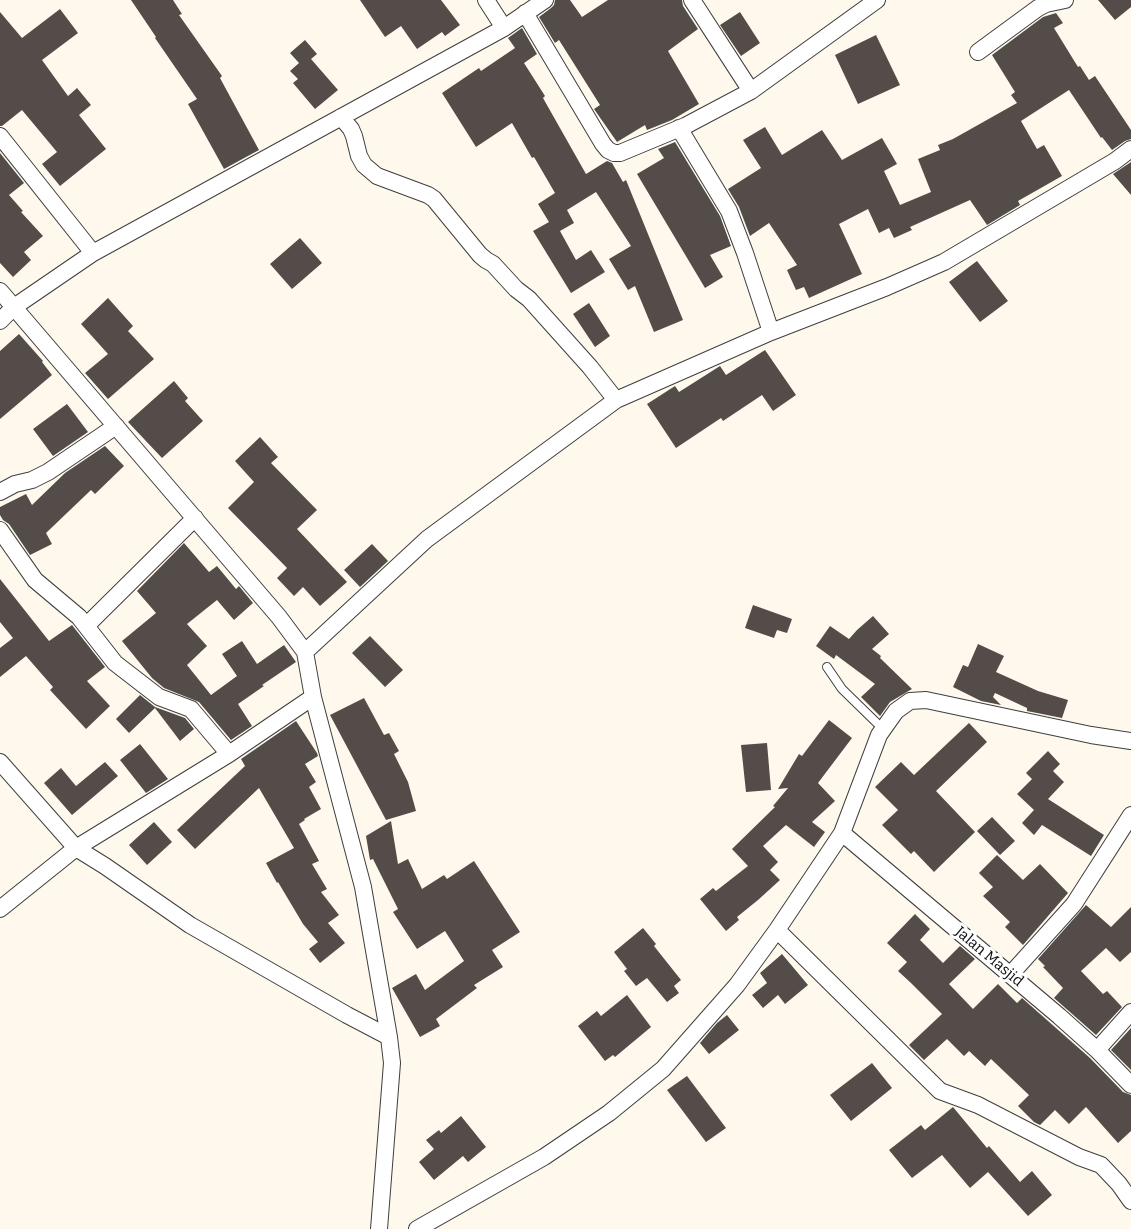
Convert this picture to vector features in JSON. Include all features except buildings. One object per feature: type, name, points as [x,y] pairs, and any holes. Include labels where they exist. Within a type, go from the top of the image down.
[{"type":"street","points":[[486,0],[504,28]]},
{"type":"street","points":[[0,321],[14,307],[93,253],[504,28],[545,0]]},
{"type":"street","points":[[692,0],[751,91]]},
{"type":"street","points":[[525,14],[603,144],[608,150],[620,153],[679,128],[751,91],[877,0]]},
{"type":"street","points":[[978,52],[1038,8],[1065,0]]},
{"type":"street","points":[[341,117],[351,129],[364,165],[377,176],[434,199],[480,255],[493,264],[516,289],[529,299],[590,367],[616,400]]},
{"type":"street","points":[[679,128],[729,211],[771,332]]},
{"type":"street","points":[[0,136],[93,253]]},
{"type":"street","points":[[305,652],[427,539],[616,400],[771,332],[944,262],[1115,161],[1131,149]]},
{"type":"street","points":[[0,291],[279,617],[305,652],[313,697],[363,887],[389,1036],[392,1063],[379,1229]]},
{"type":"street","points":[[0,492],[15,484],[32,480],[48,471],[116,426]]},
{"type":"street","points":[[86,626],[195,518]]},
{"type":"street","points":[[0,530],[35,580],[79,617],[115,663],[159,697],[191,708],[229,754]]},
{"type":"street","points":[[0,909],[76,848],[229,754],[313,697]]},
{"type":"street","points":[[417,1229],[544,1157],[609,1113],[663,1069],[738,985],[777,930],[842,833],[879,735],[896,711],[910,701],[926,700],[1091,735],[1131,741]]},
{"type":"street","points":[[0,762],[76,848],[190,925],[347,1016],[389,1036]]},
{"type":"street","points":[[1010,975],[1074,904],[1131,815]]},
{"type":"street","name":"Jalan Masjid","points":[[842,833],[1097,1050],[1131,1085]]},
{"type":"street","points":[[777,930],[940,1091],[978,1105],[1079,1157],[1101,1165],[1119,1184],[1131,1202]]},
{"type":"street","points":[[1097,1050],[1131,1012]]},
{"type":"lane","points":[[828,667],[842,688],[883,729]]}]
